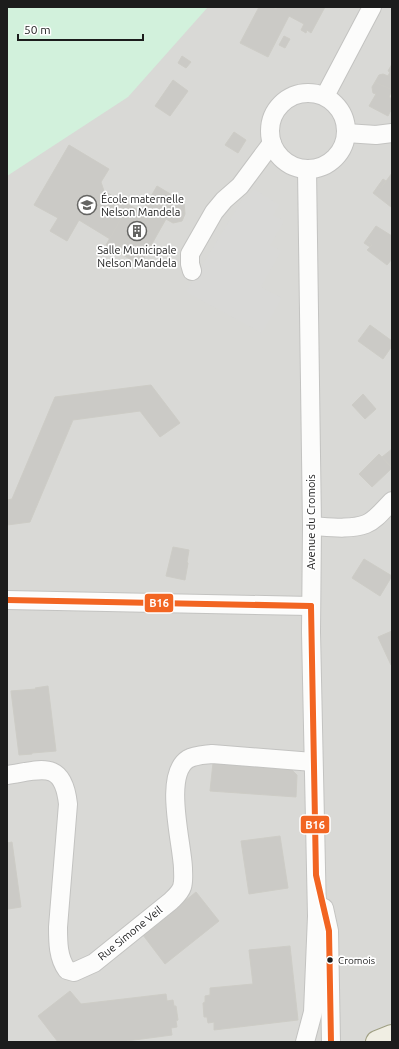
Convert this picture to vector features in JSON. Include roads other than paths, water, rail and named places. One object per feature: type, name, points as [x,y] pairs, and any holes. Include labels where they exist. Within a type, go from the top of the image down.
[{"type":"main road","points":[[377,1042],[392,1036]]},
{"type":"street","points":[[324,96],[372,7]]},
{"type":"street","points":[[312,92],[324,96],[334,103],[342,112],[346,124],[346,133],[343,146],[337,156],[329,163],[318,168],[307,169],[296,167],[285,161],[277,153],[272,143],[270,130],[272,118],[278,106],[288,98],[300,93],[312,92]]},
{"type":"street","points":[[346,133],[376,136],[392,133]]},
{"type":"street","points":[[192,271],[190,254],[214,212],[224,200],[240,186],[272,143]]},
{"type":"street","name":"Avenue du Cromois","points":[[305,1042],[313,1012],[317,916],[313,762],[311,606],[312,526],[307,169]]},
{"type":"street","points":[[312,526],[347,527],[366,524],[377,516],[392,501]]},
{"type":"street","points":[[7,600],[311,606]]},
{"type":"street","name":"Rue Simone Veil","points":[[7,774],[43,769],[57,774],[62,780],[66,789],[68,804],[58,943],[62,964],[67,970],[74,972],[88,966],[100,958],[178,894],[182,886],[183,862],[175,791],[178,772],[182,764],[189,759],[200,755],[212,754],[313,762]]},
{"type":"street","name":"Avenue du Cromois","points":[[316,874],[329,931],[331,1042]]},
{"type":"place","name":"École maternelle Nelson Mandela","points":[[87,205]]},
{"type":"place","name":"Salle Municipale Nelson Mandela","points":[[137,231]]},
{"type":"place","name":"Cromois","points":[[330,960]]}]
